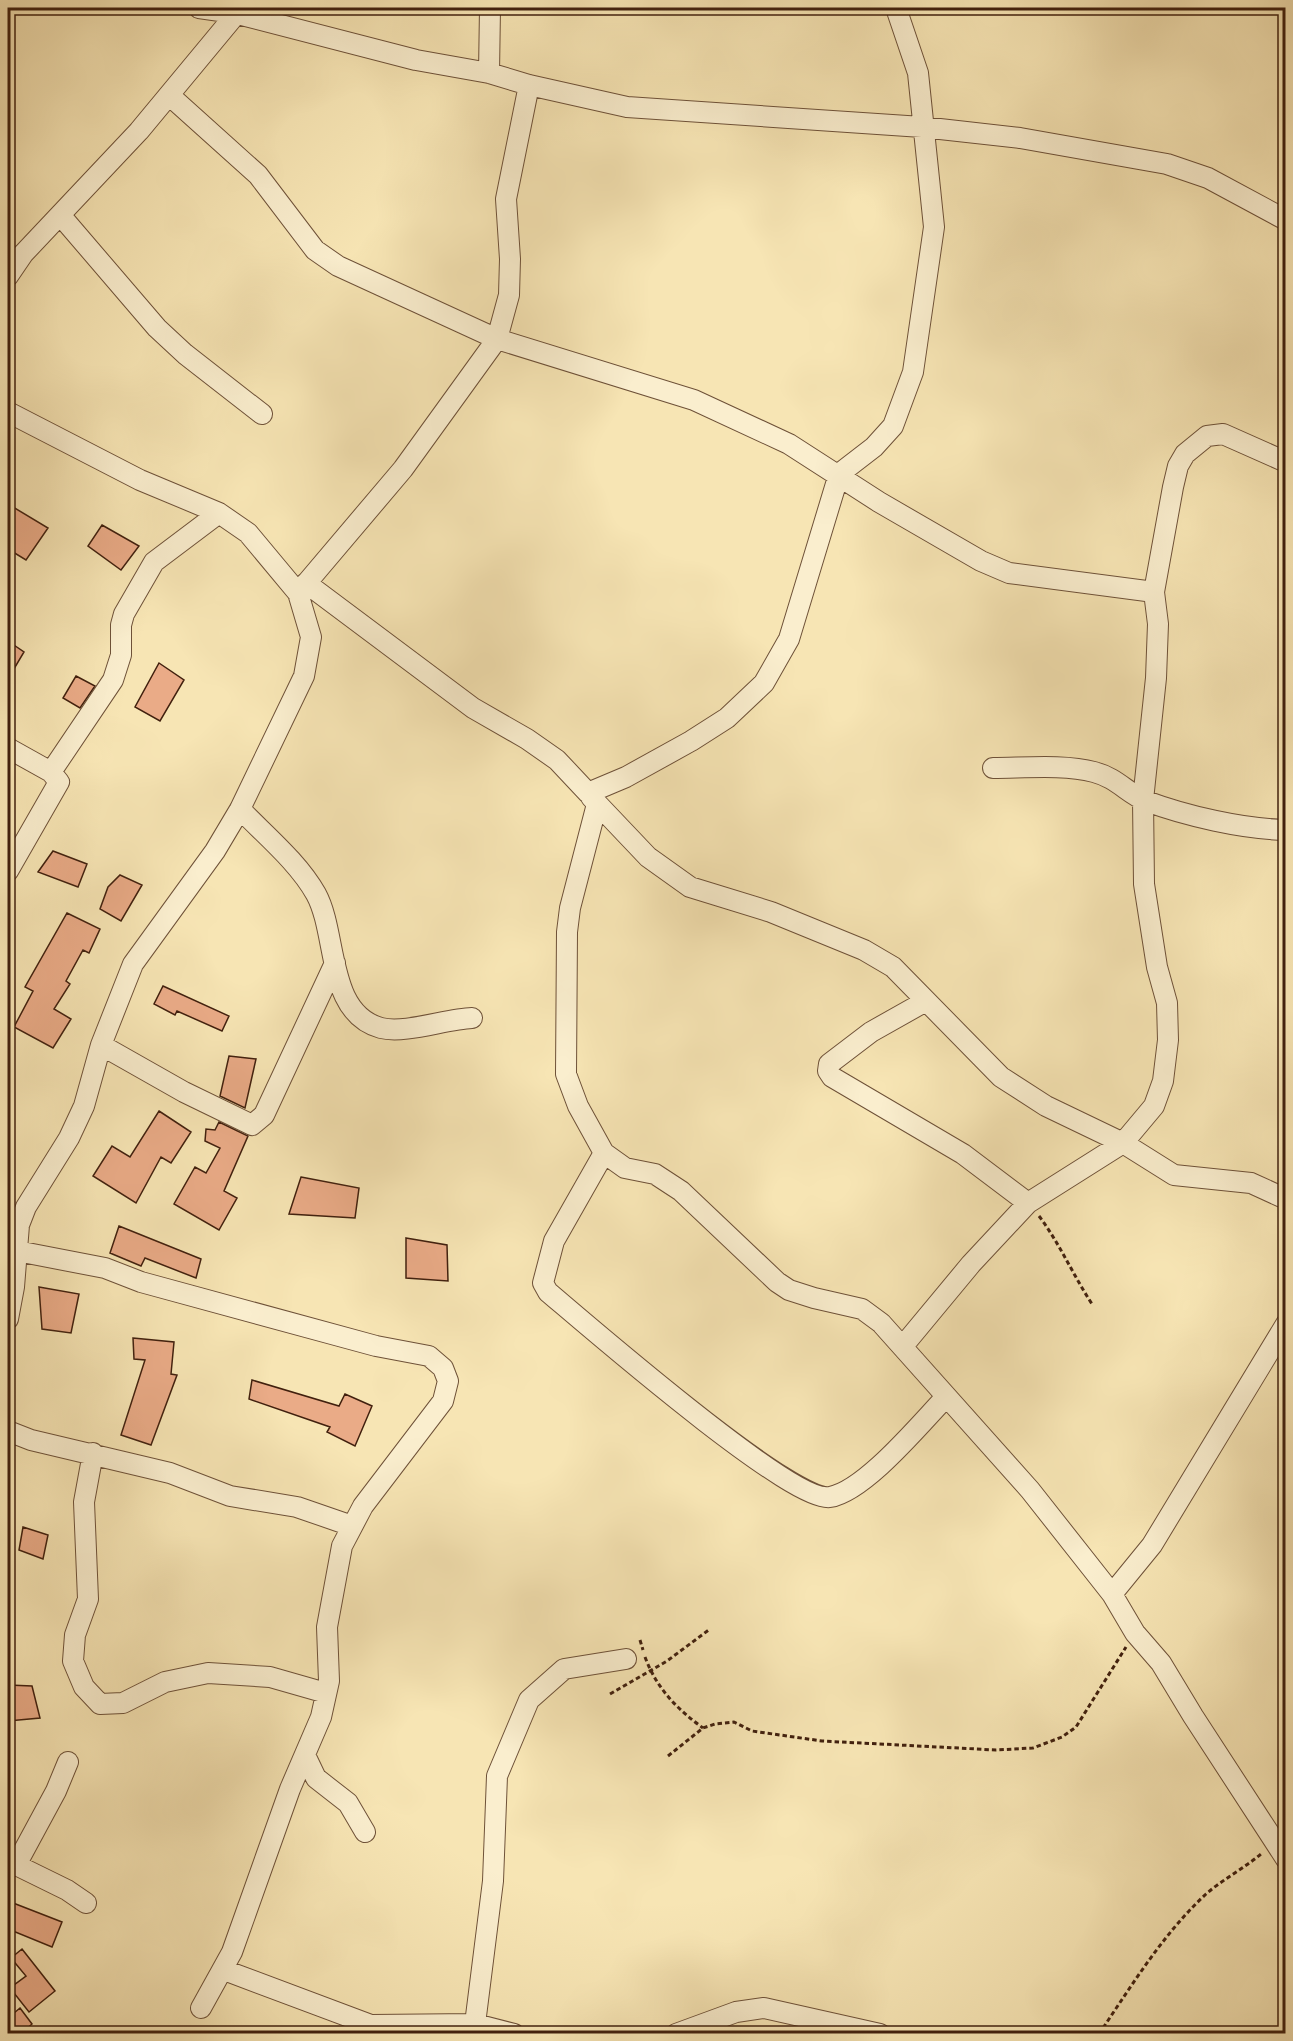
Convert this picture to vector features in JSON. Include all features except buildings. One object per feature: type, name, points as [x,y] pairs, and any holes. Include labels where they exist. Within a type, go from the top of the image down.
[{"type":"street","points":[[199,8],[238,10],[416,60],[489,73],[529,85],[627,107],[922,127],[1020,138],[1167,164],[1208,178],[1286,220]]},
{"type":"street","points":[[489,73],[490,8]]},
{"type":"street","points":[[896,8],[918,73],[934,227],[913,372],[893,426],[874,447],[839,474],[789,639],[764,683],[727,718],[592,799],[567,932],[567,1074],[587,1126],[604,1153],[626,1168],[655,1174],[681,1191],[777,1282],[814,1298],[862,1309],[881,1323],[903,1346],[1030,1490],[1112,1594],[1135,1633],[1161,1662],[1192,1716],[1286,1859]]},
{"type":"street","points":[[8,276],[23,254],[61,216],[169,95],[238,10]]},
{"type":"street","points":[[302,588],[403,469],[497,339],[509,296],[510,259],[506,199],[529,85]]},
{"type":"street","points":[[169,95],[258,175],[315,250],[338,266],[497,339],[694,400],[789,444],[935,535],[1009,573],[1154,592]]},
{"type":"street","points":[[61,216],[157,328],[185,354],[262,414]]},
{"type":"street","points":[[8,412],[140,480],[219,513],[248,533],[302,588],[473,708],[527,739],[557,760],[648,857],[676,879],[690,887],[771,912],[864,950],[893,967],[1001,1077],[1046,1106],[1123,1143],[1174,1175],[1251,1183],[1286,1199]]},
{"type":"street","points":[[903,1346],[971,1264],[1028,1203],[1123,1143],[1154,1106],[1163,1081],[1168,1040],[1167,1003],[1157,967],[1144,884],[1143,800],[1156,678],[1158,624],[1154,592],[1178,466],[1194,445],[1207,436],[1223,434],[1286,462]]},
{"type":"street","points":[[51,772],[113,680],[121,655],[121,625],[124,614],[154,562],[219,513]]},
{"type":"street","points":[[8,1319],[17,1251],[13,1225],[69,1138],[84,1106],[101,1045],[133,964],[215,851],[240,809],[304,676],[311,638],[302,588]]},
{"type":"street","points":[[8,748],[51,772],[59,782],[56,791],[8,871]]},
{"type":"street","points":[[993,768],[1091,771],[1119,782],[1143,800],[1194,815],[1262,829],[1286,830]]},
{"type":"street","points":[[240,809],[295,867],[316,894],[324,915],[342,989],[353,1009],[374,1025],[384,1029],[472,1018]]},
{"type":"street","points":[[101,1045],[252,1125],[264,1115],[334,963]]},
{"type":"street","points":[[926,1001],[872,1032],[829,1064],[828,1071],[832,1077],[963,1155],[1028,1203]]},
{"type":"street","points":[[604,1153],[554,1241],[543,1283],[548,1292],[621,1353],[762,1465],[791,1482],[827,1498],[846,1492],[879,1466],[946,1397]]},
{"type":"street","points":[[17,1251],[105,1269],[175,1291],[376,1346],[429,1356],[443,1368],[448,1382],[443,1401],[373,1492],[342,1546],[327,1627],[329,1681],[321,1717],[290,1789],[224,1970],[201,2008]]},
{"type":"street","points":[[1112,1594],[1152,1545],[1286,1324]]},
{"type":"street","points":[[8,1431],[40,1443],[93,1453],[170,1473],[230,1496],[297,1507],[352,1526]]},
{"type":"street","points":[[93,1453],[84,1502],[88,1599],[75,1635],[73,1661],[84,1687],[100,1704],[123,1703],[165,1682],[208,1673],[270,1677],[326,1693]]},
{"type":"street","points":[[475,2024],[493,1881],[497,1776],[529,1700],[564,1669],[626,1659]]},
{"type":"street","points":[[305,1755],[316,1778],[348,1803],[365,1832]]},
{"type":"street","points":[[68,1762],[56,1791],[12,1863],[67,1890],[86,1903]]},
{"type":"street","points":[[224,1970],[371,2025],[475,2024],[514,2034]]},
{"type":"street","points":[[676,2034],[736,2012],[764,2008],[880,2034]]},
{"type":"path","points":[[1028,1203],[1058,1240],[1078,1283],[1092,1304]]},
{"type":"path","points":[[610,1694],[652,1670],[710,1629]]},
{"type":"path","points":[[668,1756],[703,1728],[734,1722],[752,1731],[822,1740],[996,1750],[1033,1748],[1062,1737],[1076,1727],[1135,1633]]},
{"type":"path","points":[[640,1640],[652,1670],[676,1708],[703,1728]]},
{"type":"path","points":[[1099,2034],[1167,1935],[1208,1893],[1240,1872],[1275,1842]]}]
